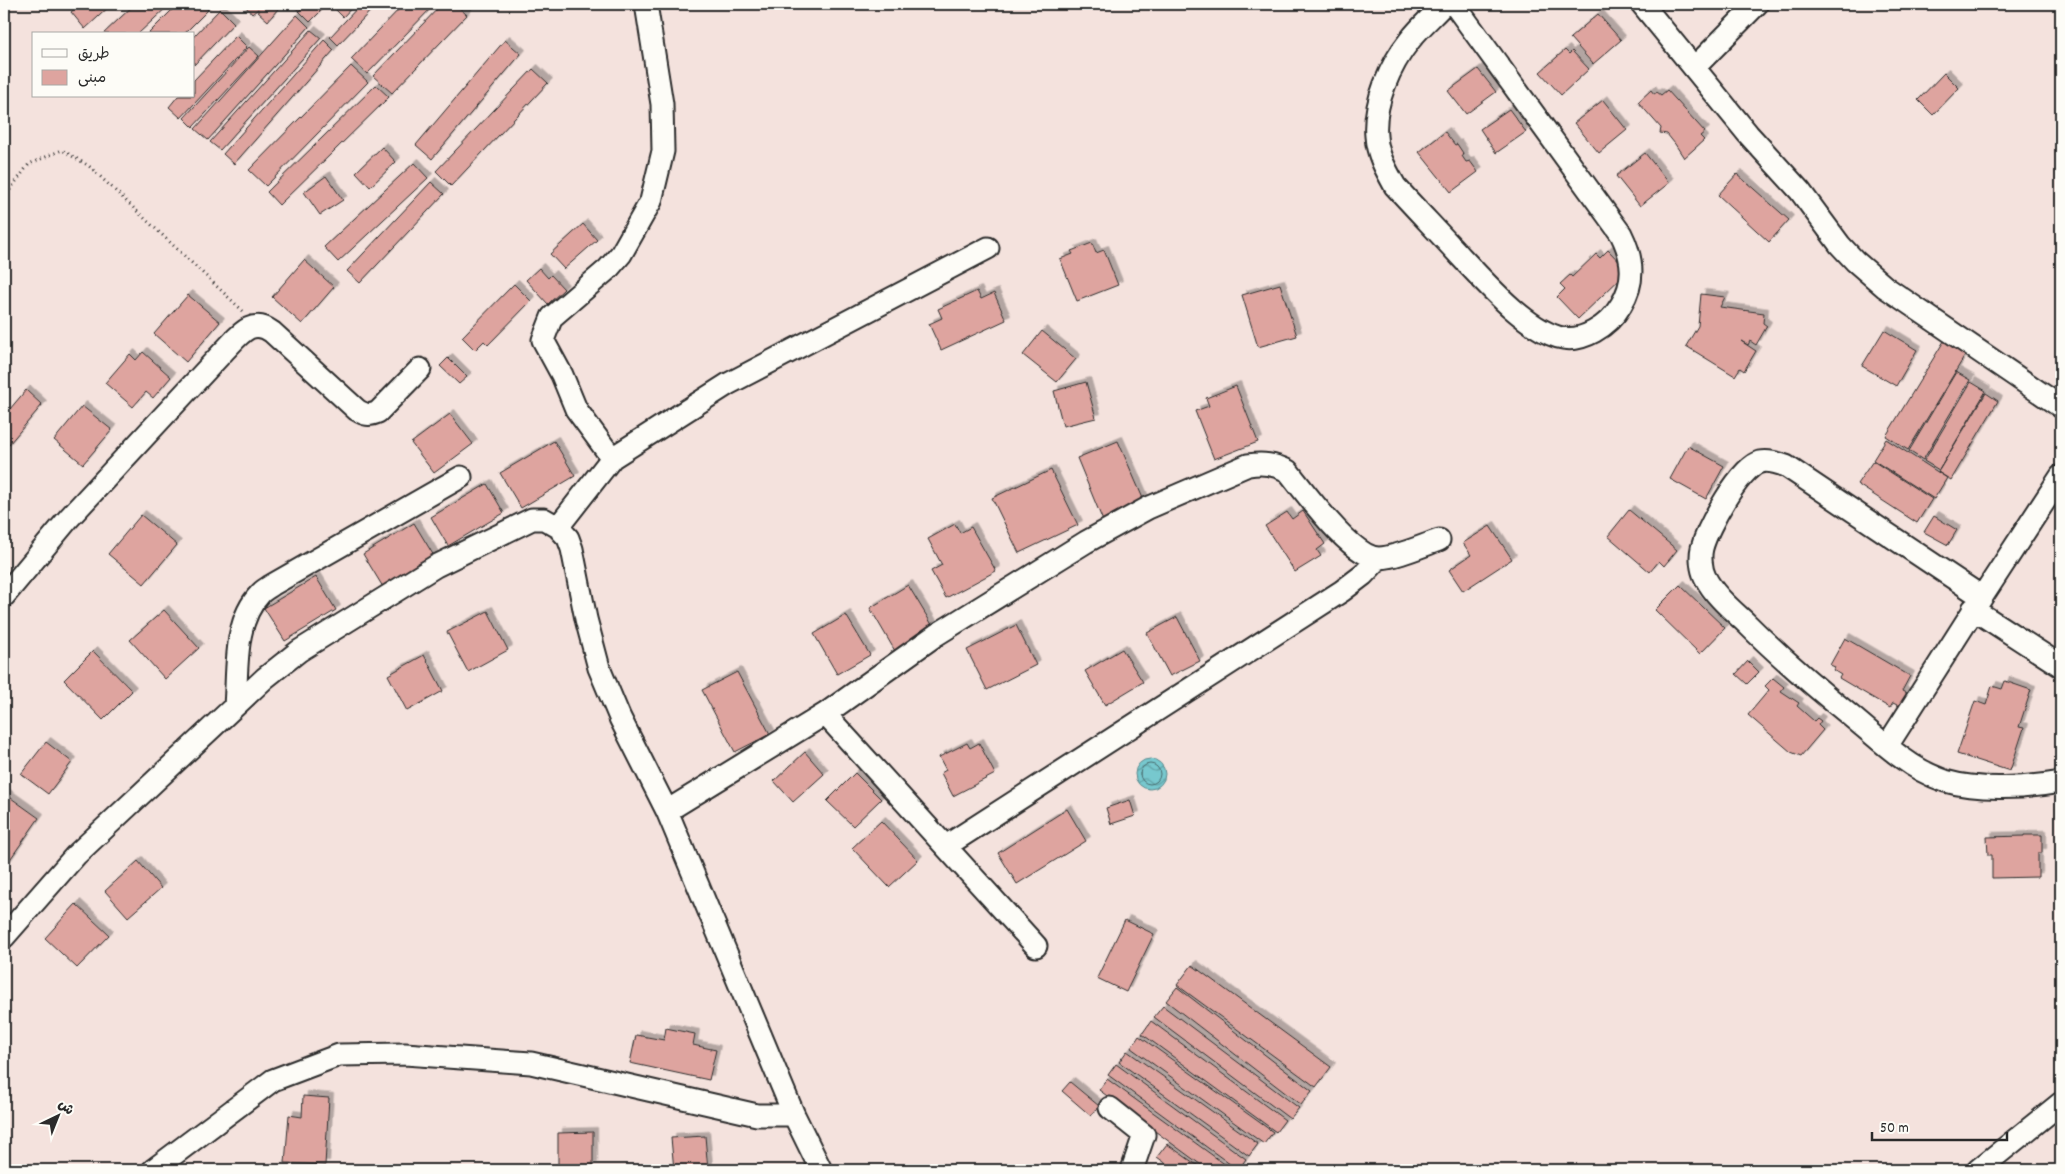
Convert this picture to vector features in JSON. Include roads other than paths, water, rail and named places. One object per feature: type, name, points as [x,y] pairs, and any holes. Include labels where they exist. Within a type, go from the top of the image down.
[{"type":"street","points":[[612,458],[576,409],[562,375],[543,340],[552,317],[608,269],[620,254],[651,201],[663,151],[662,113],[646,4]]},
{"type":"street","points":[[1444,4],[1410,40],[1392,69],[1375,121],[1376,138],[1383,164],[1395,186],[1505,303],[1546,332],[1559,337],[1582,336],[1609,322],[1624,301],[1632,267],[1629,250],[1621,234],[1454,4]]},
{"type":"street","points":[[1642,4],[1748,134],[1806,198],[1840,245],[1868,274],[2061,407]]},
{"type":"street","points":[[1694,68],[1757,4]]},
{"type":"street","points":[[558,527],[612,458],[728,384],[988,248]]},
{"type":"street","points":[[4,596],[69,518],[244,331],[258,325],[264,326],[363,414],[371,415],[378,412],[420,369]]},
{"type":"street","points":[[2061,666],[1978,603],[1801,476],[1778,463],[1760,462],[1751,467],[1738,481],[1721,506],[1702,548],[1701,560],[1705,576],[1719,596],[1801,674],[1902,758],[1927,773],[1964,786],[2004,787],[2061,782]]},
{"type":"street","points":[[667,811],[825,714],[936,636],[1086,542],[1148,508],[1248,465],[1263,463],[1276,465],[1288,471],[1344,538],[1363,553],[1379,558]]},
{"type":"street","points":[[1887,746],[2061,476]]},
{"type":"street","points":[[235,706],[243,626],[259,594],[461,477]]},
{"type":"street","points":[[4,937],[76,855],[265,678],[299,651],[436,566],[532,519],[544,519],[558,527],[568,538],[599,668],[620,718],[667,811],[794,1115],[820,1170]]},
{"type":"street","points":[[946,846],[1342,591],[1379,558],[1439,540]]},
{"type":"street","points":[[825,714],[1036,946]]},
{"type":"street","points":[[153,1170],[273,1080],[339,1055],[405,1054],[531,1063],[757,1115],[794,1115]]},
{"type":"street","points":[[1978,1170],[2061,1103]]},
{"type":"street","points":[[1110,1108],[1144,1135],[1132,1170]]},
{"type":"water","points":[[1150,759],[1160,764],[1165,774],[1160,784],[1150,789],[1140,784],[1135,774],[1140,764]]}]
